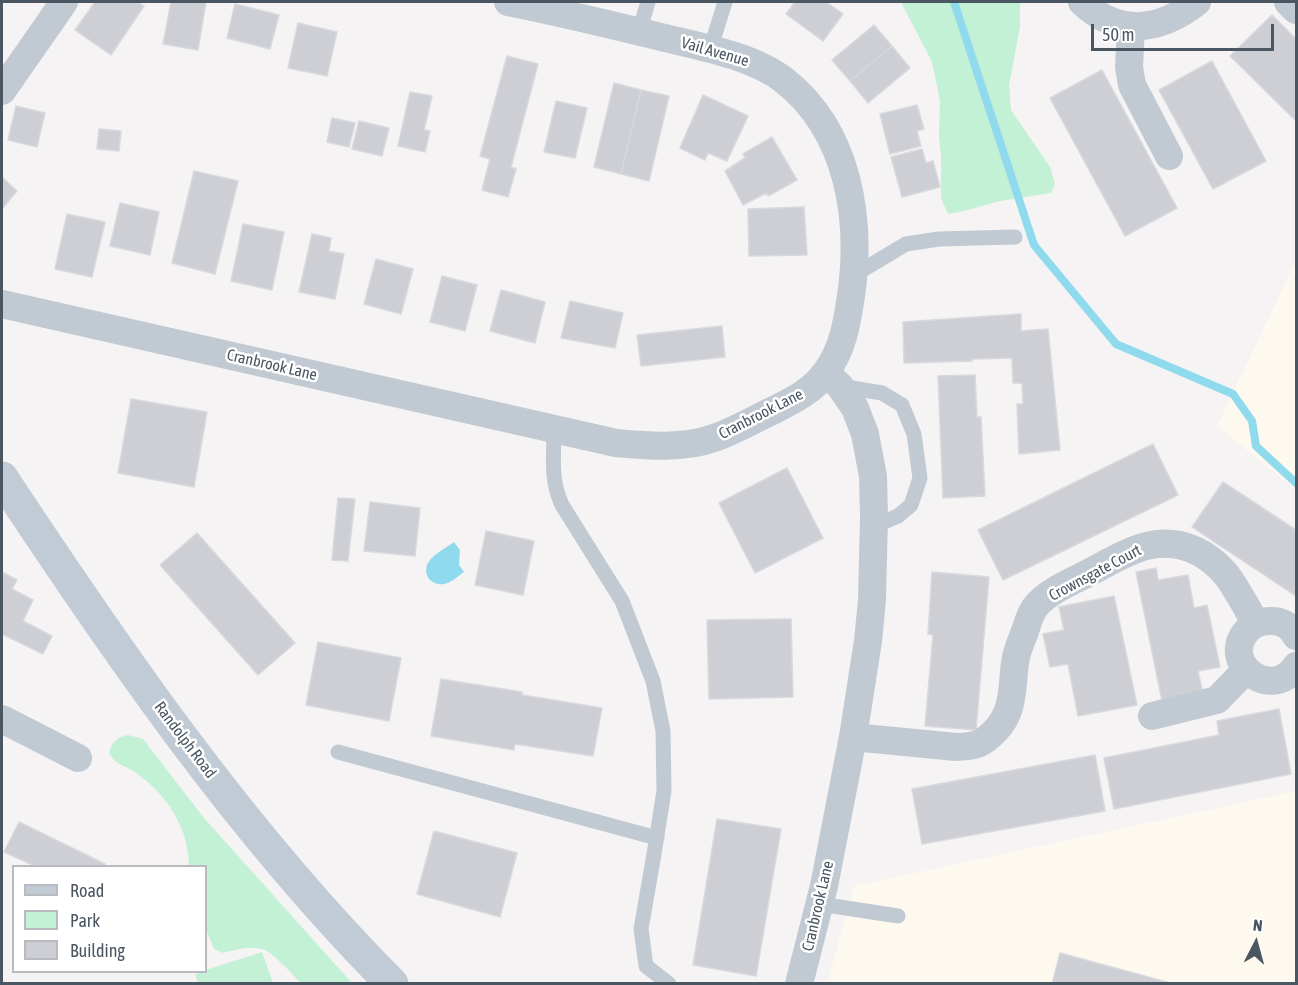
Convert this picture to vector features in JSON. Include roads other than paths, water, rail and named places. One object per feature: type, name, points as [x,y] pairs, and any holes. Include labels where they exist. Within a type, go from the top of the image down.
[{"type":"main road","name":"Randolph Road","points":[[2,478],[104,630],[212,777],[289,872],[392,984]]},
{"type":"street","points":[[2,91],[64,2]]},
{"type":"street","name":"Vail Avenue","points":[[508,2],[639,32],[752,62],[783,80],[807,102],[826,128],[842,164],[852,202],[855,246],[854,276],[848,318],[833,379]]},
{"type":"street","points":[[1082,2],[1095,13],[1112,22],[1141,25],[1176,16],[1197,2]]},
{"type":"street","points":[[1288,2],[1296,10]]},
{"type":"street","points":[[1141,25],[1129,67],[1132,85],[1169,156]]},
{"type":"street","name":"Cranbrook Lane","points":[[2,304],[616,443],[654,447],[713,439],[792,401],[814,386],[833,379],[855,408],[865,434],[873,476],[872,600],[853,737],[824,886],[799,984]]},
{"type":"street","name":"Crownsgate Court","points":[[853,737],[956,747],[985,742],[1003,723],[1009,710],[1016,656],[1030,616],[1036,607],[1047,596],[1122,555],[1142,547],[1158,543],[1172,543],[1204,554],[1227,575],[1256,624]]},
{"type":"street","points":[[1296,636],[1294,631],[1286,625],[1266,620],[1256,624],[1243,636],[1239,653],[1246,670],[1262,680],[1280,680],[1296,666]]},
{"type":"street","points":[[1152,716],[1217,700],[1246,670]]},
{"type":"street","points":[[2,719],[78,758]]},
{"type":"lane","points":[[639,32],[648,2]]},
{"type":"lane","points":[[710,50],[726,2]]},
{"type":"lane","points":[[854,276],[906,244],[939,239],[1015,237]]},
{"type":"lane","points":[[833,379],[882,393],[902,405],[914,434],[920,478],[911,505],[898,516],[874,526]]},
{"type":"lane","points":[[554,429],[553,475],[557,495],[622,601],[653,681],[663,730],[664,791],[640,929],[646,966],[669,984]]},
{"type":"lane","points":[[338,752],[657,838]]},
{"type":"lane","points":[[820,904],[898,916]]},
{"type":"water","points":[[454,542],[460,550],[459,565],[464,572],[447,583],[435,583],[427,575],[426,567],[436,554]]},
{"type":"waterway","points":[[954,2],[1034,245],[1116,344],[1233,394],[1252,421],[1256,446],[1296,483]]}]
